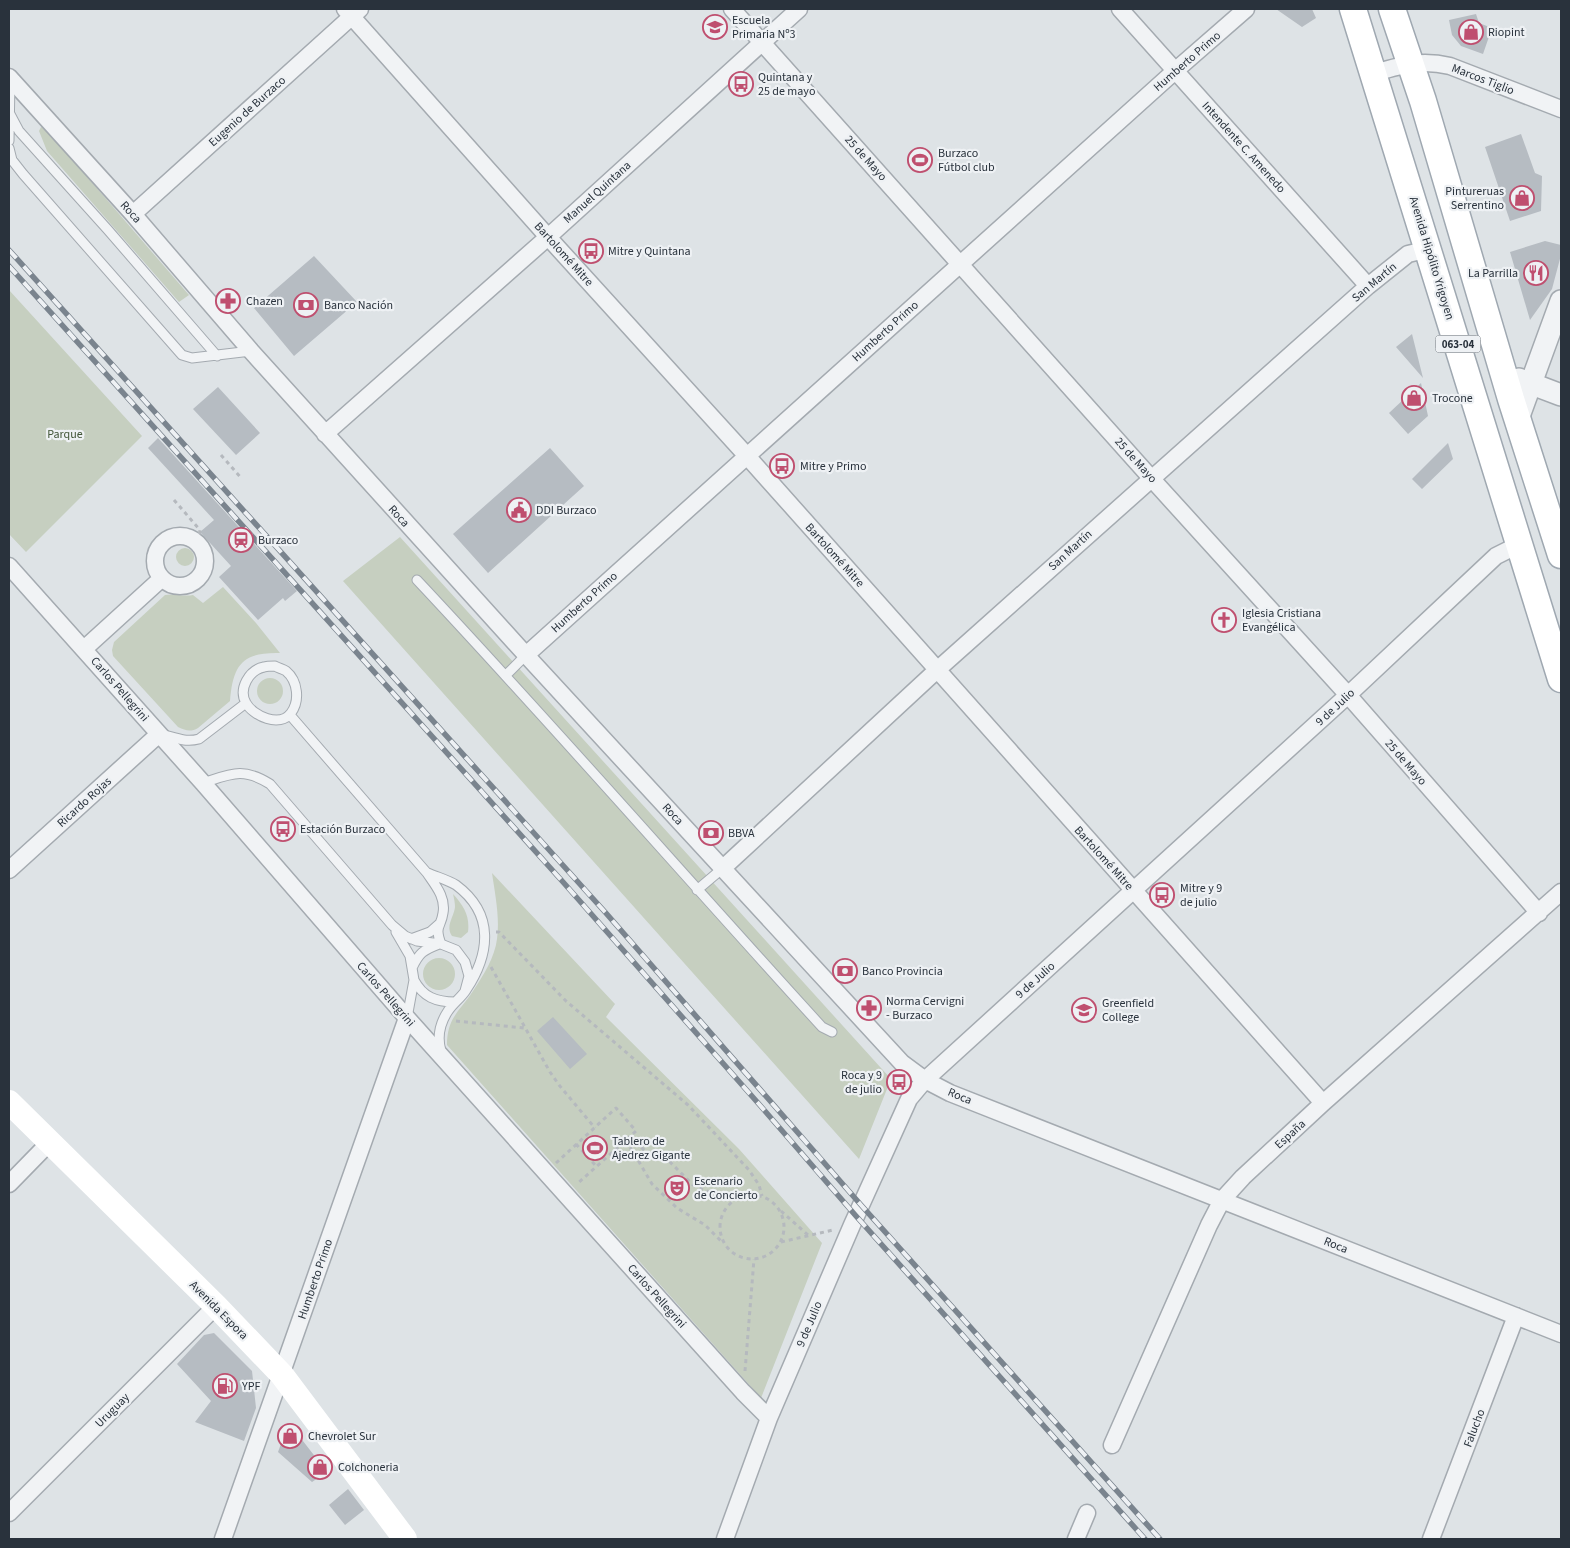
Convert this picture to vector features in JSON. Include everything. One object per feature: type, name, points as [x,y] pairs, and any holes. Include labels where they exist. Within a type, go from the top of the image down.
[{"type":"main road","name":"Avenida Hipólito Yrigoyen","points":[[1353,9],[1561,679]]},
{"type":"main road","name":"063-04","points":[[1392,9],[1423,101],[1504,374],[1561,555]]},
{"type":"main road","name":"Avenida Espora","points":[[9,1102],[216,1306],[282,1375],[405,1539]]},
{"type":"street","name":"25 de Mayo","points":[[732,9],[1151,478],[1348,695],[1539,913]]},
{"type":"street","name":"Manuel Quintana","points":[[325,434],[548,237],[799,9]]},
{"type":"street","name":"Intendente C. Amenedo","points":[[1120,9],[1368,286]]},
{"type":"street","name":"Humberto Primo","points":[[526,655],[1246,9]]},
{"type":"street","name":"Eugenio de Burzaco","points":[[133,214],[352,11]]},
{"type":"street","name":"Bartolomé Mitre","points":[[352,11],[548,237],[747,456],[1324,1103]]},
{"type":"street","name":"Marcos Tiglio","points":[[1374,73],[1410,63],[1435,62],[1561,109]]},
{"type":"street","name":"Roca","points":[[10,78],[133,214],[325,434],[902,1063],[924,1080],[950,1093],[1561,1334]]},
{"type":"street","name":"San Martín","points":[[723,868],[937,670],[1368,286],[1408,254],[1429,249]]},
{"type":"street","points":[[1518,420],[1561,301]]},
{"type":"street","points":[[1504,374],[1561,395]]},
{"type":"street","points":[[184,536],[198,544],[203,551],[205,560],[200,576],[194,582],[186,586],[177,587],[161,579],[154,565],[154,557],[162,543],[169,538],[184,536]]},
{"type":"street","name":"9 de Julio","points":[[725,1539],[769,1418],[852,1225],[909,1099],[924,1080],[1348,695],[1496,556],[1518,545]]},
{"type":"street","name":"Carlos Pellegrini","points":[[9,566],[203,783],[407,1018],[743,1392],[769,1418]]},
{"type":"street","points":[[84,649],[161,579]]},
{"type":"street","name":"Ricardo Rojas","points":[[9,870],[159,734]]},
{"type":"street","name":"España","points":[[1112,1445],[1209,1225],[1222,1200],[1242,1177],[1561,892]]},
{"type":"street","name":"Humberto Primo","points":[[223,1539],[407,1018]]},
{"type":"street","points":[[9,1184],[50,1142]]},
{"type":"street","name":"Uruguay","points":[[9,1513],[216,1306]]},
{"type":"street","name":"Falucho","points":[[1431,1539],[1516,1316]]},
{"type":"street","points":[[1076,1539],[1087,1513]]},
{"type":"lane","points":[[9,141],[10,78]]},
{"type":"lane","points":[[10,114],[19,131],[217,356]]},
{"type":"lane","points":[[9,148],[12,160],[23,174],[182,355],[192,358],[251,351]]},
{"type":"lane","points":[[417,580],[506,675],[822,1027],[832,1032]]},
{"type":"lane","points":[[506,675],[526,655]]},
{"type":"lane","points":[[275,666],[286,671],[292,679],[297,692],[296,706],[290,715],[283,719],[269,719],[253,710],[246,703],[243,694],[244,684],[251,674],[262,667],[275,666]]},
{"type":"lane","points":[[159,734],[191,741],[199,738],[246,703]]},
{"type":"lane","points":[[290,715],[427,872],[439,890],[443,904],[443,914],[438,933],[441,944]]},
{"type":"lane","points":[[203,783],[230,774],[244,773],[259,777],[270,784],[392,925],[404,936],[441,944],[456,950],[465,962],[469,976],[465,991]]},
{"type":"lane","points":[[697,890],[723,868]]},
{"type":"lane","points":[[427,872],[455,885],[468,897],[477,908],[484,923],[486,939],[475,973],[465,991],[447,1011],[439,1029],[439,1043],[442,1056]]},
{"type":"lane","points":[[411,939],[430,932],[439,924]]},
{"type":"lane","points":[[392,925],[410,956],[414,980],[419,990],[442,1002],[456,1002]]},
{"type":"lane","points":[[412,968],[418,956],[426,949],[441,944]]},
{"type":"lane","points":[[407,1018],[414,980]]},
{"type":"path","points":[[221,455],[242,479]]},
{"type":"path","points":[[174,500],[200,530],[198,544]]},
{"type":"path","points":[[485,930],[499,932],[566,1001],[688,1105],[749,1170],[759,1185],[762,1196]]},
{"type":"path","points":[[482,951],[559,1085],[595,1128]]},
{"type":"path","points":[[444,1019],[525,1028]]},
{"type":"path","points":[[546,1172],[616,1108],[636,1130],[566,1195]]},
{"type":"path","points":[[630,1136],[645,1151],[669,1161],[693,1186],[709,1192],[762,1196],[774,1202],[781,1211],[809,1236]]},
{"type":"path","points":[[625,1140],[652,1184],[677,1208],[704,1225],[734,1254],[754,1259],[774,1251],[784,1232],[784,1221],[781,1211]]},
{"type":"path","points":[[576,1144],[596,1167]]},
{"type":"path","points":[[724,1243],[719,1227],[720,1216],[734,1199],[744,1195]]},
{"type":"path","points":[[780,1242],[852,1225]]},
{"type":"path","points":[[743,1392],[754,1259]]},
{"type":"green space","points":[[41,127],[45,128],[189,295],[179,302],[47,151],[39,131]]},
{"type":"green space","name":"Parque","points":[[9,290],[142,436],[26,552],[9,534]]},
{"type":"green space","points":[[400,537],[891,1079],[859,1159],[343,581]]},
{"type":"green space","points":[[181,548],[189,548],[194,553],[192,564],[181,566],[176,561],[176,553]]},
{"type":"green space","points":[[223,587],[280,653],[267,653],[248,658],[237,670],[231,689],[230,701],[198,728],[186,730],[178,727],[113,656],[114,642],[165,595],[193,595],[203,603]]},
{"type":"green space","points":[[270,678],[279,682],[283,691],[279,700],[270,704],[261,700],[257,691],[261,682]]},
{"type":"green space","points":[[492,873],[615,1004],[606,1017],[739,1149],[822,1243],[761,1398],[447,1045],[449,1028],[484,973],[496,946],[498,914]]},
{"type":"green space","points":[[453,894],[463,907],[468,921],[468,932],[461,938],[452,936],[449,929],[455,907]]},
{"type":"green space","points":[[439,958],[445,959],[450,963],[454,968],[454,980],[450,985],[445,989],[439,990],[433,989],[428,985],[424,980],[423,974],[424,968],[428,963],[433,959]]},
{"type":"building","points":[[1276,9],[1312,9],[1316,18],[1302,27]]},
{"type":"building","name":"Riopint","points":[[1476,14],[1479,23],[1492,28],[1483,54],[1461,46],[1452,35],[1449,20]]},
{"type":"building","points":[[1521,134],[1535,173],[1542,176],[1541,211],[1510,221],[1485,147]]},
{"type":"building","name":"La Parrilla","points":[[1545,241],[1561,245],[1561,255],[1552,289],[1530,320],[1510,252]]},
{"type":"building","name":"Banco Nación","points":[[314,256],[357,302],[294,356],[254,308]]},
{"type":"building","points":[[1412,334],[1423,378],[1396,347]]},
{"type":"building","name":"Trocone","points":[[1421,383],[1428,416],[1408,434],[1389,413]]},
{"type":"building","points":[[218,387],[260,433],[236,455],[193,409]]},
{"type":"building","points":[[158,438],[297,591],[285,601],[283,598],[258,620],[219,577],[231,566],[200,532],[214,520],[148,448]]},
{"type":"building","points":[[1448,443],[1453,459],[1422,489],[1412,479]]},
{"type":"building","name":"DDI Burzaco","points":[[550,448],[584,486],[488,573],[453,534]]},
{"type":"building","points":[[553,1017],[587,1054],[570,1069],[537,1031]]},
{"type":"building","name":"YPF","points":[[214,1333],[252,1371],[256,1408],[244,1441],[195,1422],[211,1401],[177,1364],[204,1335]]},
{"type":"building","points":[[296,1432],[327,1472],[312,1482],[278,1452],[285,1433]]},
{"type":"building","points":[[348,1489],[364,1510],[345,1525],[329,1505]]},
{"type":"railway","points":[[9,250],[605,912],[861,1205],[1160,1539]]},
{"type":"railway","points":[[9,266],[563,882],[856,1216],[1145,1539]]},
{"type":"place","name":"Escuela Primaria Nº3","points":[[715,27]]},
{"type":"place","name":"Riopint","points":[[1471,32]]},
{"type":"place","name":"Quintana y 25 de mayo","points":[[741,84]]},
{"type":"place","name":"Burzaco Fútbol club","points":[[920,160]]},
{"type":"place","name":"Pintureruas Serrentino","points":[[1522,198]]},
{"type":"place","name":"Mitre y Quintana","points":[[591,251]]},
{"type":"place","name":"La Parrilla","points":[[1536,273]]},
{"type":"place","name":"Chazen","points":[[228,301]]},
{"type":"place","name":"Banco Nación","points":[[306,305]]},
{"type":"place","name":"Trocone","points":[[1414,398]]},
{"type":"place","name":"Mitre y Primo","points":[[782,466]]},
{"type":"place","name":"DDI Burzaco","points":[[519,510]]},
{"type":"place","name":"Burzaco","points":[[241,540]]},
{"type":"place","name":"Iglesia Cristiana Evangélica","points":[[1224,620]]},
{"type":"place","name":"Estación Burzaco","points":[[283,829]]},
{"type":"place","name":"BBVA","points":[[711,833]]},
{"type":"place","name":"Mitre y 9 de julio","points":[[1162,895]]},
{"type":"place","name":"Banco Provincia","points":[[845,971]]},
{"type":"place","name":"Norma Cervigni - Burzaco","points":[[869,1008]]},
{"type":"place","name":"Greenfield College","points":[[1084,1010]]},
{"type":"place","name":"Roca y 9 de julio","points":[[899,1082]]},
{"type":"place","name":"Tablero de Ajedrez Gigante","points":[[595,1148]]},
{"type":"place","name":"Escenario de Concierto","points":[[677,1188]]},
{"type":"place","name":"YPF","points":[[225,1386]]},
{"type":"place","name":"Chevrolet Sur","points":[[290,1436]]},
{"type":"place","name":"Colchoneria","points":[[320,1467]]}]
